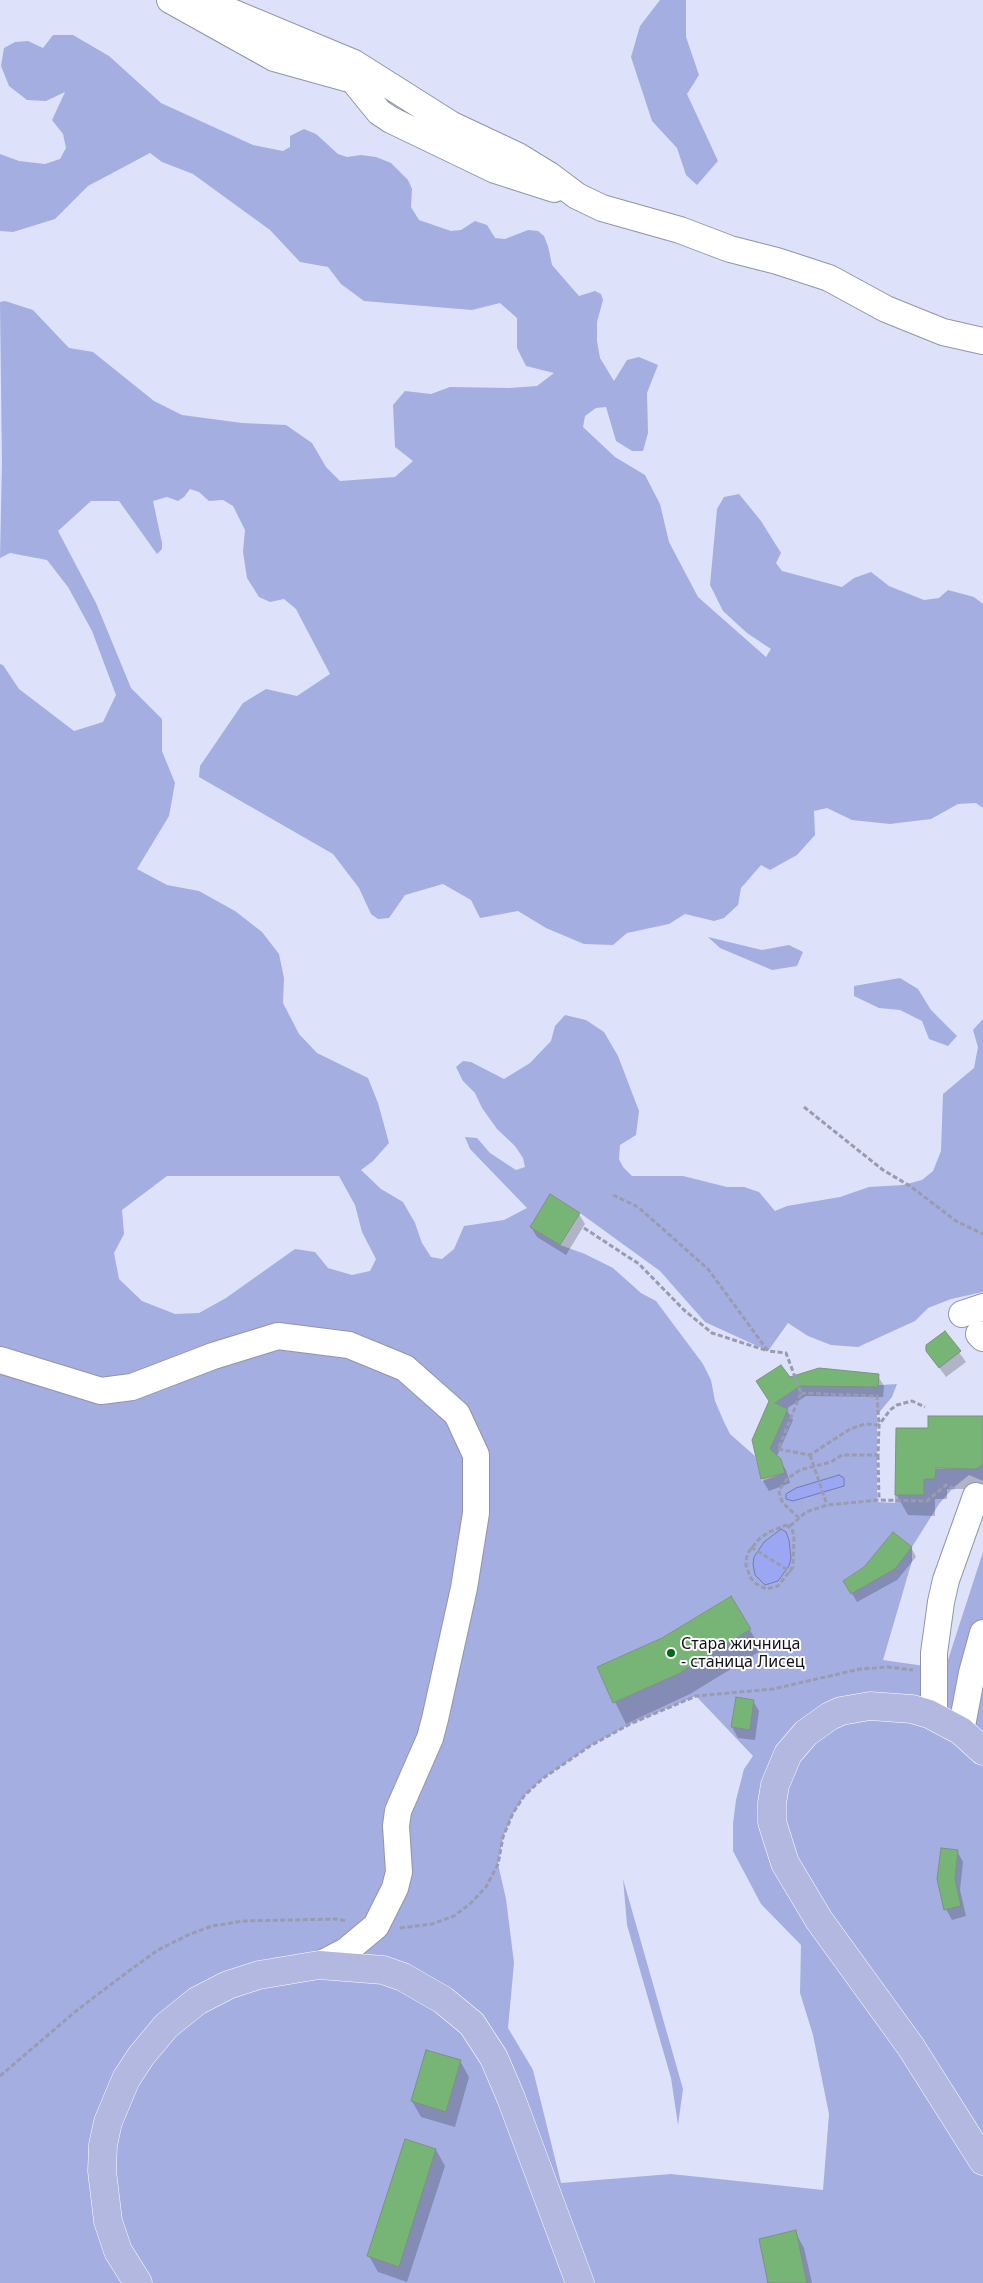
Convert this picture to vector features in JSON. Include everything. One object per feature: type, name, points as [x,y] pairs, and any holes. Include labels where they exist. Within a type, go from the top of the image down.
[{"type":"main road","points":[[983,1751],[961,1731],[934,1716],[912,1709],[870,1706],[841,1711],[818,1723],[798,1742],[781,1769],[772,1803],[772,1822],[785,1863],[819,1920],[911,2046],[983,2162]]},
{"type":"main road","points":[[138,2283],[118,2251],[108,2221],[102,2171],[103,2145],[108,2122],[126,2079],[141,2056],[166,2026],[197,2001],[228,1985],[259,1975],[319,1965],[383,1970],[403,1977],[443,2000],[472,2024],[494,2058],[511,2098],[580,2283]]},
{"type":"street","points":[[170,0],[274,58],[353,80],[378,112],[468,157],[526,181],[577,196],[609,210],[680,230],[730,250],[777,261],[829,278],[886,309],[943,332],[983,342]]},
{"type":"street","points":[[210,0],[229,11],[354,63],[452,125],[518,156],[549,175],[577,196]]},
{"type":"street","points":[[0,1360],[102,1391],[132,1387],[213,1356],[278,1336],[349,1345],[405,1368],[457,1414],[476,1455],[476,1513],[464,1588],[430,1738],[398,1811],[396,1826],[399,1872],[395,1888],[376,1926],[346,1951],[319,1965]]},
{"type":"street","points":[[934,1716],[933,1673],[938,1624],[946,1580],[976,1496]]},
{"type":"street","points":[[961,1731],[972,1673],[983,1633]]},
{"type":"path","points":[[804,1107],[883,1170],[910,1186],[956,1221],[983,1234]]},
{"type":"path","points":[[614,1195],[638,1207],[708,1268],[768,1351]]},
{"type":"path","points":[[584,1228],[639,1264],[684,1310],[712,1333],[768,1351],[786,1353],[801,1393],[778,1449],[810,1455],[850,1429],[865,1424],[879,1425]]},
{"type":"path","points":[[801,1393],[877,1396],[879,1500]]},
{"type":"path","points":[[879,1425],[890,1410],[903,1403],[912,1401],[925,1407]]},
{"type":"path","points":[[810,1455],[827,1505]]},
{"type":"path","points":[[799,1518],[783,1503],[780,1490],[786,1479],[814,1465],[831,1462],[842,1455],[878,1455]]},
{"type":"path","points":[[790,1526],[795,1544],[795,1559],[790,1572],[774,1588],[766,1589],[760,1587],[750,1577],[746,1565],[751,1547],[769,1532],[790,1526],[815,1508],[879,1500],[927,1501],[946,1485],[976,1496]]},
{"type":"path","points":[[751,1547],[790,1572]]},
{"type":"path","points":[[0,2076],[76,2011],[158,1950],[188,1935],[212,1926],[244,1921],[336,1919],[401,1928],[432,1924],[454,1916],[470,1904],[486,1887],[498,1864],[510,1821],[524,1796],[542,1779],[590,1746],[673,1704],[696,1696],[773,1689],[860,1669],[888,1667],[933,1673]]},
{"type":"shaded area","points":[[660,0],[686,0],[686,37],[699,75],[687,94],[718,161],[697,185],[686,175],[677,148],[652,121],[631,57],[640,26]]},
{"type":"shaded area","points":[[53,35],[73,35],[109,56],[161,103],[253,145],[283,151],[290,147],[290,136],[304,129],[316,134],[338,154],[347,157],[361,155],[376,157],[391,163],[408,180],[412,189],[411,207],[419,220],[451,231],[461,230],[475,221],[487,225],[495,238],[505,239],[528,230],[538,231],[544,236],[552,265],[579,296],[595,291],[601,294],[603,300],[597,322],[597,341],[600,358],[614,381],[627,360],[639,357],[658,365],[647,393],[648,433],[643,451],[632,451],[616,441],[606,407],[596,408],[585,416],[583,427],[615,457],[645,475],[660,504],[669,542],[698,597],[766,657],[771,649],[747,633],[723,611],[710,585],[717,509],[724,497],[739,494],[761,521],[781,553],[776,563],[782,571],[842,587],[854,578],[871,572],[889,586],[924,600],[939,598],[948,590],[974,597],[983,604],[983,808],[976,803],[958,804],[931,819],[890,824],[852,820],[827,808],[814,811],[815,835],[797,855],[770,870],[761,865],[741,888],[738,905],[724,918],[714,921],[685,914],[669,924],[627,933],[613,945],[584,944],[546,928],[518,911],[480,918],[471,900],[443,884],[405,895],[389,918],[378,919],[371,914],[359,888],[333,854],[199,777],[200,766],[243,703],[266,689],[297,696],[330,674],[296,609],[284,599],[270,602],[259,597],[247,578],[243,552],[245,530],[233,506],[223,500],[209,501],[199,492],[190,489],[178,501],[167,497],[153,501],[162,543],[162,549],[157,554],[119,501],[91,501],[58,531],[96,603],[131,688],[162,719],[162,751],[175,783],[169,816],[137,869],[167,885],[199,891],[235,911],[262,932],[279,954],[284,978],[283,1003],[299,1034],[317,1053],[368,1078],[378,1103],[389,1143],[373,1161],[361,1170],[381,1189],[403,1202],[415,1223],[422,1243],[431,1257],[442,1259],[454,1249],[464,1226],[504,1220],[527,1208],[470,1149],[465,1137],[477,1138],[490,1153],[516,1170],[525,1167],[523,1158],[515,1146],[497,1129],[482,1108],[475,1093],[463,1081],[456,1067],[463,1061],[471,1062],[504,1079],[530,1063],[551,1041],[555,1026],[565,1015],[586,1020],[604,1032],[618,1056],[639,1111],[636,1135],[620,1145],[619,1159],[623,1167],[632,1176],[683,1176],[727,1187],[744,1187],[759,1192],[775,1211],[787,1206],[840,1197],[869,1187],[903,1185],[922,1180],[933,1171],[941,1151],[943,1094],[974,1068],[978,1047],[973,1030],[983,1019],[983,1292],[951,1299],[928,1308],[915,1321],[858,1347],[831,1345],[808,1336],[788,1323],[768,1351],[705,1322],[660,1271],[580,1213],[550,1195],[530,1227],[560,1245],[585,1254],[613,1268],[641,1293],[656,1301],[703,1364],[711,1380],[715,1401],[730,1434],[755,1456],[762,1481],[784,1473],[781,1459],[770,1449],[788,1409],[775,1403],[799,1386],[897,1384],[892,1397],[877,1415],[877,1502],[895,1503],[895,1495],[923,1495],[924,1479],[935,1479],[936,1469],[976,1469],[983,1464],[983,1481],[969,1475],[953,1488],[939,1504],[912,1547],[912,1561],[883,1660],[945,1669],[983,1552],[983,2283],[0,2283],[0,664],[3,665],[19,689],[74,731],[103,722],[116,695],[92,631],[68,587],[47,560],[10,553],[0,558],[2,463],[0,302],[5,301],[33,310],[69,348],[93,352],[154,401],[182,415],[242,423],[286,425],[312,443],[326,467],[340,481],[395,477],[413,461],[395,447],[393,405],[405,391],[431,394],[450,387],[509,388],[537,386],[554,373],[526,366],[517,348],[517,318],[500,303],[472,310],[364,301],[341,284],[328,267],[300,262],[270,230],[193,174],[162,162],[150,153],[88,186],[55,219],[13,232],[0,231],[0,154],[19,161],[45,164],[60,159],[66,148],[63,134],[52,120],[65,92],[46,101],[27,100],[9,86],[1,66],[4,48],[15,42],[28,41],[43,48]],"holes":[[[167,1176],[339,1176],[355,1205],[362,1232],[376,1259],[370,1271],[352,1275],[328,1268],[315,1252],[295,1249],[226,1298],[199,1313],[175,1314],[142,1301],[119,1279],[114,1253],[124,1234],[122,1210]],[[893,1532],[911,1547],[851,1594],[843,1581],[864,1567]],[[730,1596],[751,1629],[678,1674],[613,1703],[597,1667],[662,1638]],[[696,1696],[753,1756],[744,1769],[736,1800],[733,1824],[733,1851],[761,1904],[801,1945],[800,1993],[813,2035],[829,2114],[823,2190],[671,2174],[561,2183],[533,2070],[508,2028],[514,1963],[506,1899],[498,1864],[503,1837],[513,1814],[524,1796],[542,1779],[590,1746],[630,1724]]]},
{"type":"shaded area","points":[[708,937],[762,950],[789,945],[803,952],[797,966],[772,970],[720,948]]},
{"type":"shaded area","points":[[900,978],[918,989],[931,1010],[957,1036],[948,1046],[929,1039],[922,1021],[900,1010],[879,1008],[854,996],[854,986]]},
{"type":"shaded area","points":[[839,1475],[844,1478],[844,1486],[793,1501],[786,1499],[786,1494],[796,1488]]},
{"type":"shaded area","points":[[781,1529],[786,1532],[789,1540],[791,1558],[789,1566],[778,1581],[765,1585],[755,1575],[754,1557],[764,1542]]},
{"type":"shaded area","points":[[623,1879],[683,2089],[678,2125],[671,2078],[627,1925]]},
{"type":"building","points":[[550,1194],[580,1213],[560,1245],[530,1227]]},
{"type":"building","points":[[945,1331],[961,1351],[939,1368],[926,1351],[926,1345]]},
{"type":"building","points":[[781,1365],[790,1377],[819,1368],[879,1374],[878,1387],[800,1386],[775,1403],[788,1409],[770,1449],[781,1459],[785,1473],[761,1479],[752,1440],[769,1401],[756,1381]]},
{"type":"building","points":[[928,1416],[983,1416],[983,1464],[976,1469],[936,1468],[935,1479],[924,1479],[924,1495],[895,1495],[896,1428],[928,1428]]},
{"type":"building","points":[[893,1532],[912,1547],[895,1569],[851,1594],[843,1581],[864,1567]]},
{"type":"building","name":"Стара жичница - станица Лисец","points":[[731,1596],[751,1629],[678,1674],[613,1703],[597,1667],[662,1638]]},
{"type":"building","points":[[736,1697],[754,1700],[750,1730],[731,1727]]},
{"type":"building","points":[[941,1848],[958,1850],[955,1879],[961,1906],[944,1910],[937,1879]]},
{"type":"building","points":[[426,2050],[461,2060],[446,2112],[411,2101]]},
{"type":"building","points":[[405,2139],[436,2149],[399,2267],[367,2256]]},
{"type":"building","points":[[796,2230],[807,2283],[768,2283],[759,2239]]},
{"type":"place","name":"Стара жичница - станица Лисец","points":[[671,1653]]}]
